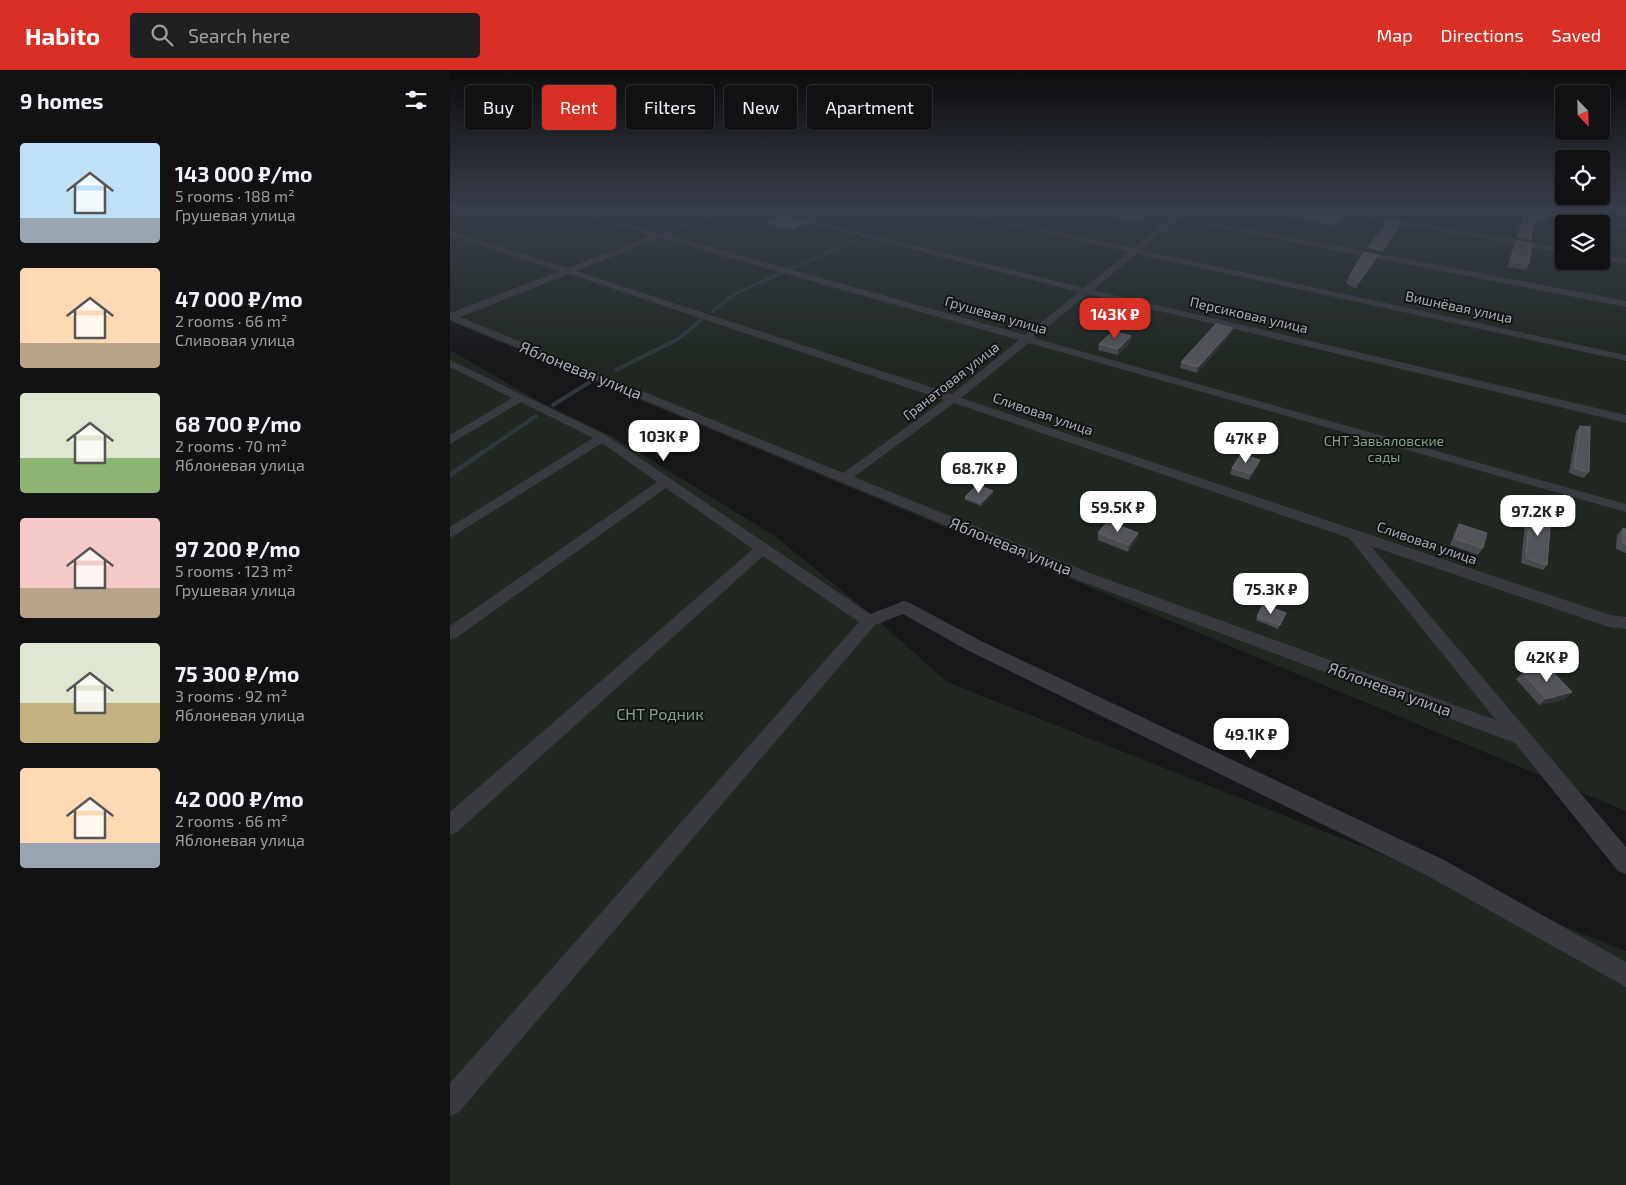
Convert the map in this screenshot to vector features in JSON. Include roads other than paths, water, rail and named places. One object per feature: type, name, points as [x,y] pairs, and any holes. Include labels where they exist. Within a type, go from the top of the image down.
[{"type":"street","name":"Сливовая улица","points":[[532,259],[1609,621],[1626,624]]},
{"type":"street","points":[[451,316],[600,259]]},
{"type":"street","name":"Грушевая улица","points":[[744,259],[1626,508]]},
{"type":"street","name":"Персиковая улица","points":[[958,259],[1626,419]]},
{"type":"street","name":"Гранатовая улица","points":[[844,478],[953,399],[1126,259]]},
{"type":"street","name":"Вишнёвая улица","points":[[1173,259],[1626,358]]},
{"type":"street","points":[[1393,259],[1626,304]]},
{"type":"street","points":[[1611,259],[1626,262]]},
{"type":"street","name":"Яблоневая улица","points":[[451,316],[1085,577],[1523,738]]},
{"type":"street","points":[[450,363],[602,438],[869,621]]},
{"type":"street","points":[[450,440],[520,398]]},
{"type":"street","points":[[450,533],[602,438]]},
{"type":"street","points":[[450,634],[667,481]]},
{"type":"street","points":[[1353,534],[1626,863]]},
{"type":"street","points":[[450,825],[762,549]]},
{"type":"street","points":[[450,1103],[869,621],[904,607],[973,646],[1436,868],[1626,975]]},
{"type":"waterway","points":[[712,312],[734,294],[813,259]]},
{"type":"waterway","points":[[616,370],[678,339],[701,320]]},
{"type":"waterway","points":[[553,405],[590,382]]},
{"type":"waterway","points":[[482,453],[536,416]]},
{"type":"waterway","points":[[450,475],[483,452]]},
{"type":"park label","name":"СНТ Завьяловские сады","points":[[1384,450]]},
{"type":"park label","name":"СНТ Родник","points":[[660,714]]}]
